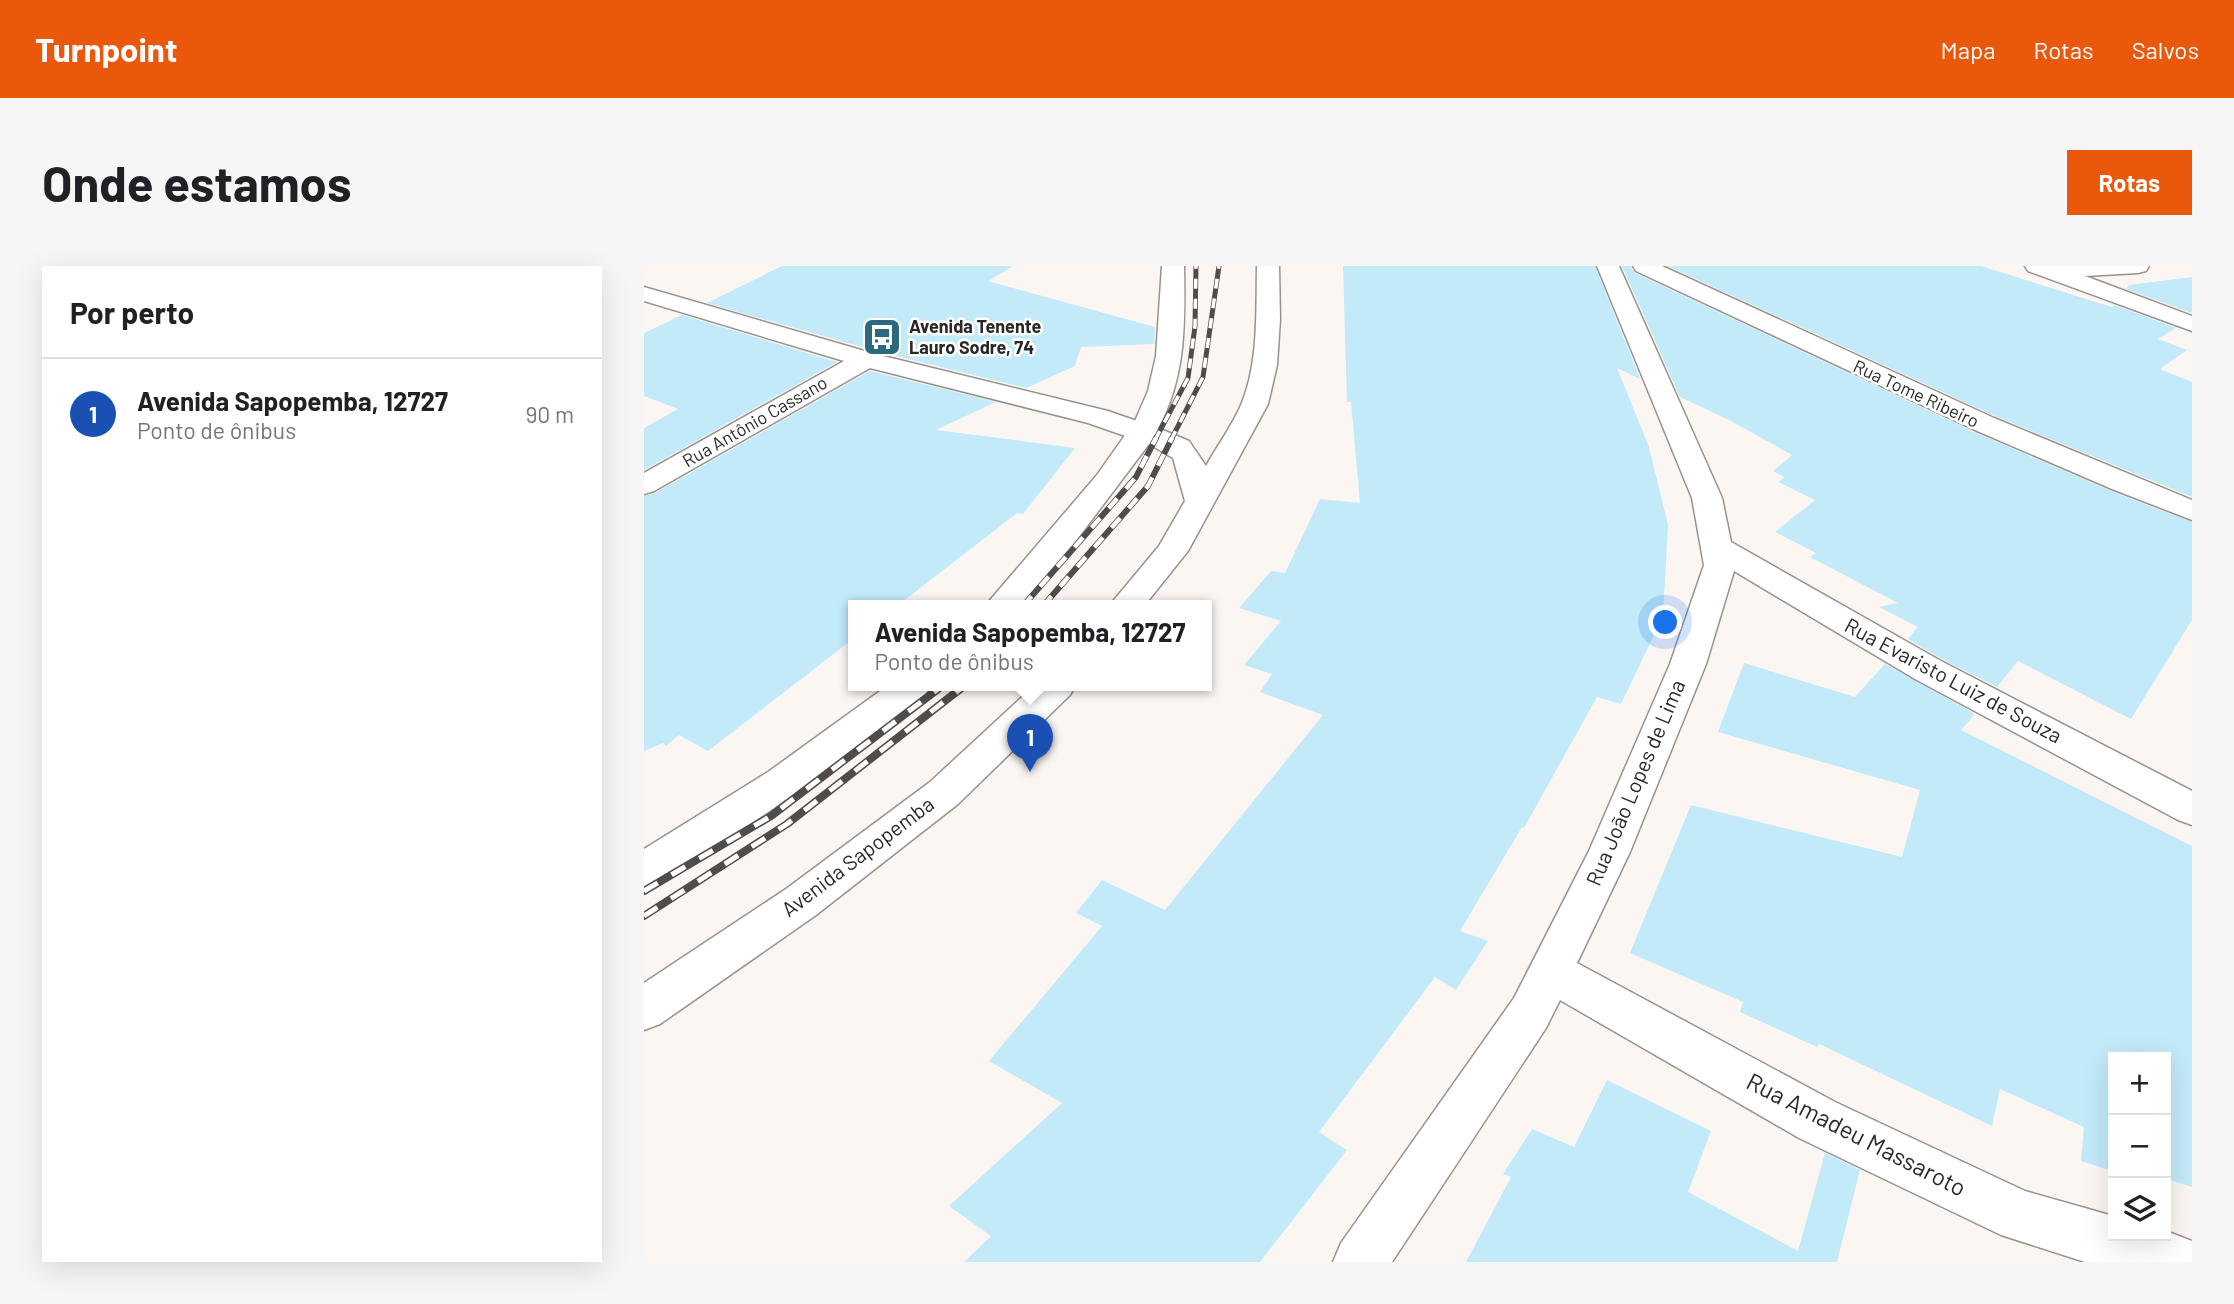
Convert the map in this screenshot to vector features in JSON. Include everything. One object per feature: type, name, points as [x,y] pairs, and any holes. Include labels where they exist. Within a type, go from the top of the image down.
[{"type":"street","points":[[1008,600],[1046,558],[1121,464],[1154,408],[1169,357],[1173,329],[1173,266]]},
{"type":"street","points":[[1131,600],[1172,551],[1255,404],[1264,365],[1268,319],[1268,266]]},
{"type":"street","name":"Rua João Lopes de Lima","points":[[1360,1262],[1530,1013],[1609,852],[1688,664],[1720,565],[1707,498],[1608,266]]},
{"type":"street","name":"Rua Tome Ribeiro","points":[[1644,266],[1957,413],[2084,469],[2192,511]]},
{"type":"street","points":[[2043,269],[2138,266]]},
{"type":"street","points":[[2043,269],[2192,324]]},
{"type":"street","points":[[644,294],[866,359],[1098,416],[1165,439],[1179,446],[1188,456],[1200,501]]},
{"type":"street","name":"Rua Antônio Cassano","points":[[644,485],[866,359]]},
{"type":"street","name":"Rua Evaristo Luiz de Souza","points":[[1716,547],[1928,670],[2192,809]]},
{"type":"street","points":[[644,870],[701,838],[841,742],[906,691]]},
{"type":"street","name":"Avenida Sapopemba","points":[[644,1009],[801,902],[944,793],[1052,691]]},
{"type":"street","name":"Rua Amadeu Massaroto","points":[[1550,971],[1817,1120],[2020,1216],[2177,1262]]},
{"type":"building","points":[[782,266],[1013,266],[988,281],[1155,327],[1154,344],[1081,347],[1075,366],[1026,388],[876,351],[707,303]]},
{"type":"building","points":[[1343,266],[1595,266],[1640,379],[1617,368],[1649,447],[1668,525],[1663,616],[1621,704],[1597,697],[1524,828],[1522,827],[1460,931],[1488,941],[1456,990],[1435,977],[1319,1132],[1347,1150],[1260,1262],[964,1262],[991,1236],[949,1206],[1062,1103],[989,1061],[1102,926],[1076,913],[1102,880],[1165,910],[1323,715],[1260,692],[1272,674],[1244,665],[1281,621],[1239,608],[1271,571],[1285,573],[1320,499],[1360,503],[1351,402],[1347,402]]},
{"type":"building","points":[[1622,266],[1630,266],[1635,273],[1974,432],[2111,491],[2192,522],[2192,620],[2131,719],[2018,661],[1997,687],[1942,659],[1908,639],[1918,627],[1879,607],[1898,603],[1810,557],[1816,553],[1775,532],[1815,500],[1778,482],[1785,477],[1773,471],[1792,455],[1731,421],[1680,397]]},
{"type":"building","points":[[1668,266],[1981,266],[2112,307],[2114,305],[2176,328],[2158,339],[2187,350],[2160,369],[2192,382],[2192,497],[1995,416]]},
{"type":"building","points":[[2192,277],[2192,313],[2126,289],[2129,285]]},
{"type":"building","points":[[682,315],[837,362],[644,470],[644,428],[678,409],[644,396],[644,333]]},
{"type":"building","points":[[870,371],[996,402],[936,430],[1075,448],[1023,514],[1017,513],[905,600],[848,600],[848,643],[708,751],[679,735],[666,746],[663,743],[644,751],[644,496],[655,493]]},
{"type":"building","points":[[1744,663],[1855,697],[1885,664],[1975,714],[1961,730],[2192,846],[2192,1187],[2171,1180],[2171,1052],[2108,1052],[2108,1169],[2081,1161],[2084,1127],[2000,1089],[1992,1126],[1819,1044],[1817,1047],[1740,1012],[1743,1002],[1630,953],[1691,805],[1902,857],[1920,790],[1718,732]]},
{"type":"building","points":[[1607,1080],[1711,1131],[1688,1192],[1798,1251],[1825,1153],[1860,1170],[1837,1262],[1466,1262],[1511,1177],[1503,1174],[1532,1129],[1574,1147]]},
{"type":"railway","points":[[1155,440],[1188,378],[1195,326],[1196,266]]},
{"type":"railway","points":[[1171,440],[1203,377],[1219,266]]},
{"type":"railway","points":[[1028,600],[1136,477],[1156,438]]},
{"type":"railway","points":[[1048,600],[1148,486],[1171,440]]},
{"type":"railway","points":[[644,891],[771,816],[935,691]]},
{"type":"railway","points":[[644,916],[787,824],[958,691]]},
{"type":"place","name":"Avenida Tenente Lauro Sodre, 74","points":[[882,337]]},
{"type":"place","name":"Avenida Sapopemba, 12727","points":[[1030,772]]}]
